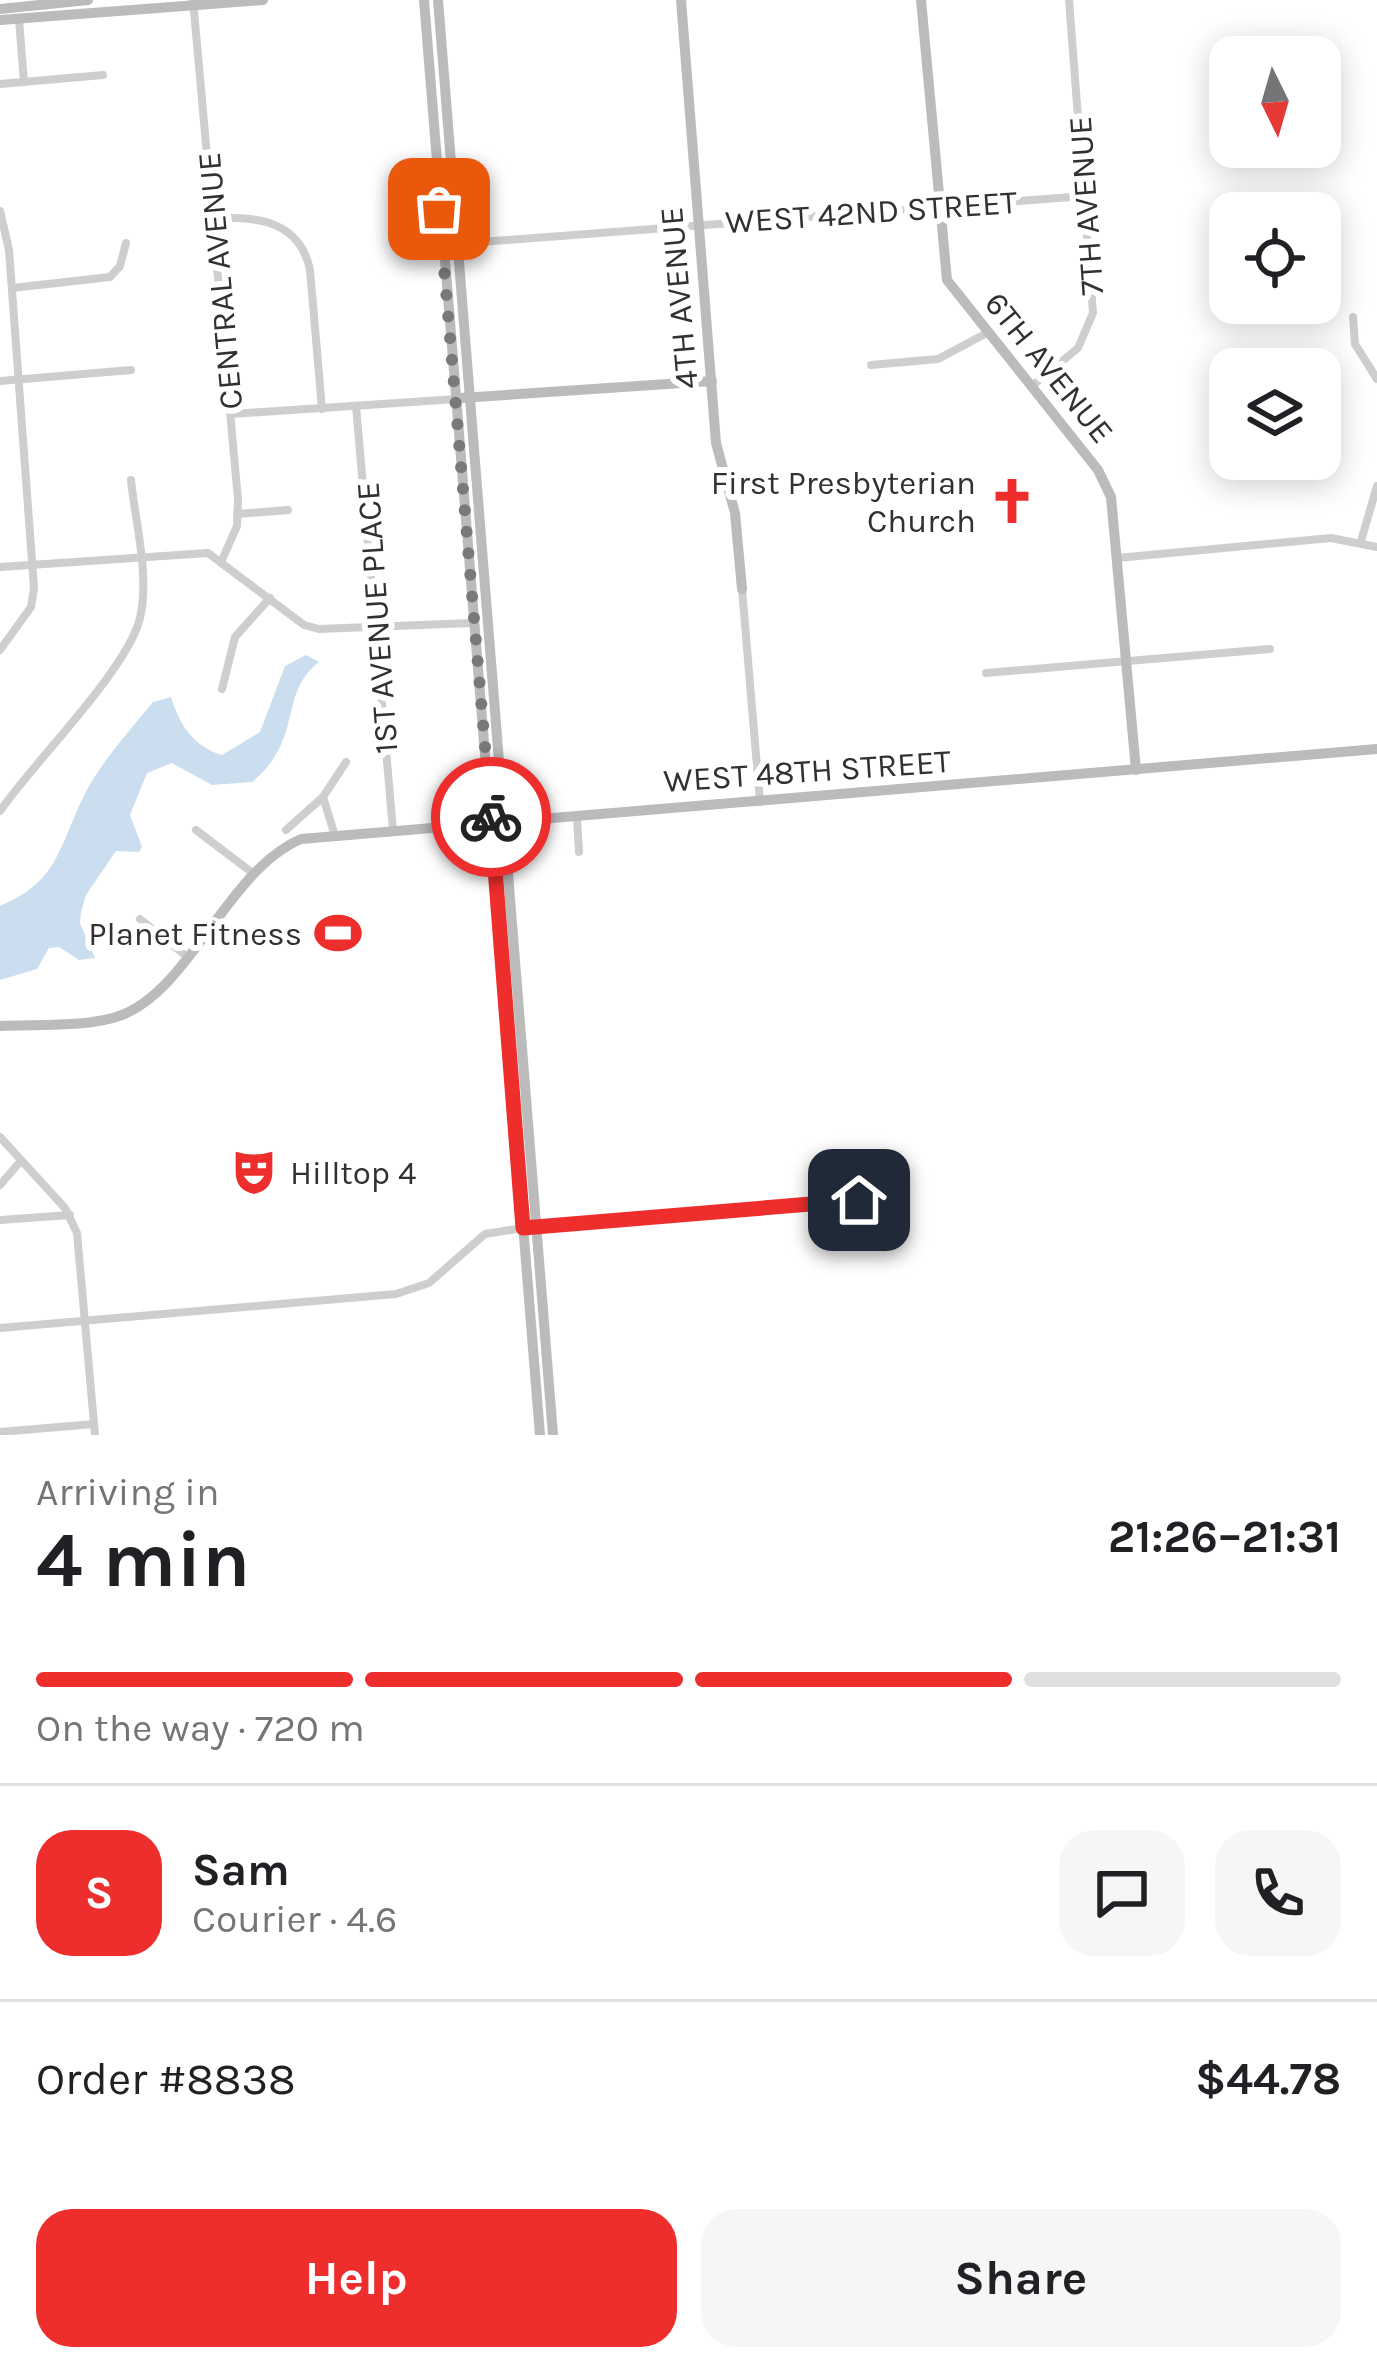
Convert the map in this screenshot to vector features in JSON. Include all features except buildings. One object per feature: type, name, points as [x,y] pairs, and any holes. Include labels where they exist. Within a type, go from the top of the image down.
[{"type":"street","points":[[0,9],[263,0]]},
{"type":"street","points":[[424,0],[462,398],[529,1227],[540,1435]]},
{"type":"street","points":[[438,0],[448,244]]},
{"type":"street","name":"4TH AVENUE","points":[[680,0],[716,443],[735,513],[742,589]]},
{"type":"street","name":"6TH AVENUE","points":[[921,0],[947,280],[1106,483],[1136,770]]},
{"type":"street","name":"7TH AVENUE","points":[[1030,387],[1078,348],[1089,330],[1094,296],[1069,0]]},
{"type":"street","name":"CENTRAL AVENUE","points":[[194,3],[237,514],[223,560]]},
{"type":"street","points":[[0,20],[92,4]]},
{"type":"street","points":[[19,19],[24,82]]},
{"type":"street","points":[[0,84],[103,75]]},
{"type":"street","name":"WEST 42ND STREET","points":[[448,244],[1084,196]]},
{"type":"street","points":[[0,211],[34,564],[31,607],[0,650]]},
{"type":"street","points":[[213,218],[267,220],[299,243],[310,270],[322,409]]},
{"type":"street","points":[[11,288],[110,277],[127,254],[126,243]]},
{"type":"street","points":[[1353,317],[1355,344],[1377,379]]},
{"type":"street","points":[[871,365],[938,359],[987,333]]},
{"type":"street","points":[[0,381],[131,370]]},
{"type":"street","points":[[231,414],[712,381]]},
{"type":"street","points":[[462,398],[472,623],[496,822]]},
{"type":"street","name":"1ST AVENUE PLACE","points":[[356,406],[393,830]]},
{"type":"street","points":[[0,812],[130,642],[142,611],[131,480]]},
{"type":"street","points":[[1360,541],[1377,486]]},
{"type":"street","points":[[237,514],[289,510]]},
{"type":"street","points":[[1117,558],[1331,538],[1377,547]]},
{"type":"street","points":[[0,567],[185,551],[223,560],[319,629],[375,631],[472,623]]},
{"type":"street","points":[[742,589],[760,802]]},
{"type":"street","points":[[222,689],[235,637],[270,598]]},
{"type":"street","points":[[986,673],[1270,649]]},
{"type":"street","name":"WEST 48TH STREET","points":[[0,1026],[128,1012],[143,1004],[254,874],[284,846],[393,830],[1377,749]]},
{"type":"street","points":[[286,830],[322,797],[346,762]]},
{"type":"street","points":[[322,797],[335,836]]},
{"type":"street","points":[[576,815],[579,852]]},
{"type":"street","points":[[196,830],[254,874]]},
{"type":"street","points":[[140,919],[186,956]]},
{"type":"street","points":[[0,1138],[70,1215],[80,1248],[95,1430],[0,1432]]},
{"type":"street","points":[[0,1185],[19,1162]]},
{"type":"street","points":[[0,1328],[415,1290],[446,1270],[472,1241],[529,1227],[899,1197]]},
{"type":"street","points":[[0,1220],[70,1215]]},
{"type":"street","points":[[529,1227],[554,1435]]},
{"type":"water","points":[[306,655],[319,662],[299,688],[279,750],[252,782],[212,785],[172,763],[147,773],[130,815],[142,847],[139,852],[116,851],[86,895],[81,912],[80,923],[95,958],[79,960],[59,947],[49,948],[37,969],[0,980],[0,906],[44,876],[94,777],[153,702],[171,697],[188,732],[202,746],[222,755],[260,732],[285,666]]},
{"type":"way so far","points":[[439,209],[491,817]]},
{"type":"place","name":"First Presbyterian Church","points":[[1012,501]]},
{"type":"place","name":"Planet Fitness","points":[[338,933]]},
{"type":"place","name":"Hilltop 4","points":[[254,1172]]},
{"type":"route","points":[[491,817],[523,1228],[859,1200]]}]
